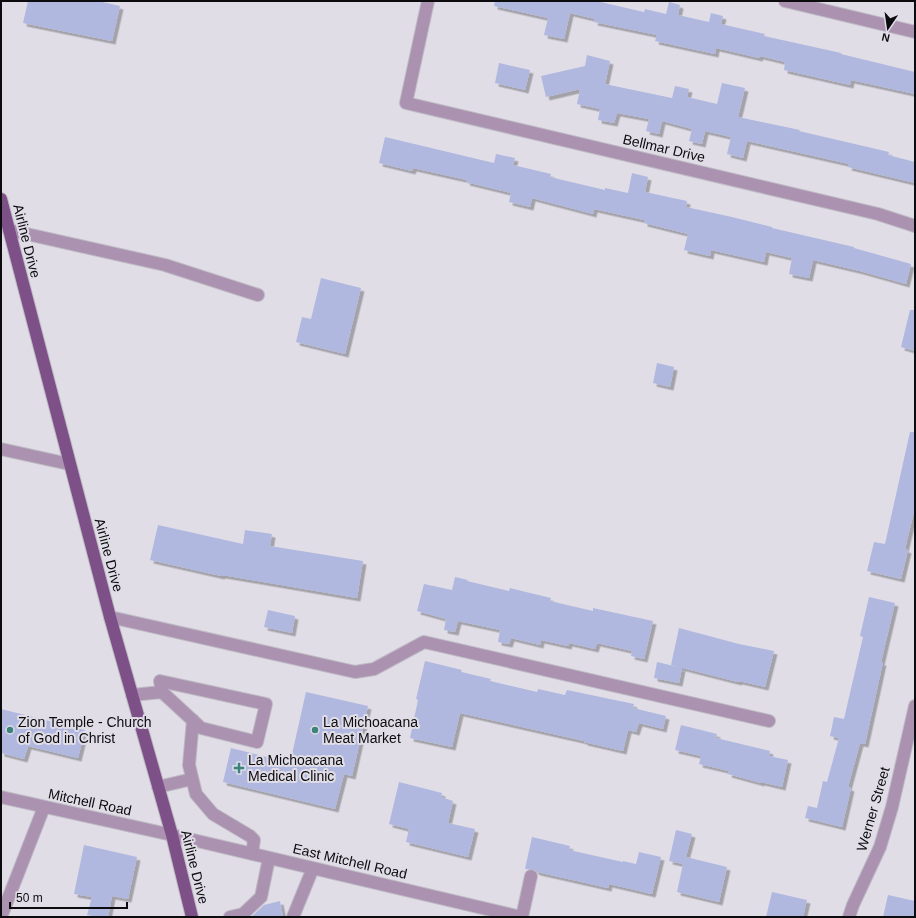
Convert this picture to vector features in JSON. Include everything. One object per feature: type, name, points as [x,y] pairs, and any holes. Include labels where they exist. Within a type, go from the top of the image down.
[{"type":"main road","name":"Airline Drive","points":[[1,199],[5,223],[69,464],[110,617],[172,835],[192,917]]},
{"type":"street","name":"Bellmar Drive","points":[[428,1],[406,103],[878,214],[915,226]]},
{"type":"street","points":[[785,1],[915,32]]},
{"type":"street","points":[[5,223],[165,265],[258,295]]},
{"type":"street","points":[[1,449],[69,464]]},
{"type":"street","points":[[110,617],[355,672],[374,669],[424,642],[769,720]]},
{"type":"street","points":[[160,681],[266,704],[257,742],[201,728],[162,692],[160,681]]},
{"type":"street","points":[[132,695],[162,692]]},
{"type":"street","name":"Werner Street","points":[[849,917],[853,905],[880,847],[892,807],[913,724],[915,706]]},
{"type":"street","points":[[193,720],[189,765],[196,794],[213,814],[250,836],[254,840],[252,854]]},
{"type":"street","points":[[158,787],[192,779]]},
{"type":"street","name":"Mitchell Road","points":[[1,797],[172,835]]},
{"type":"street","points":[[1,917],[44,807]]},
{"type":"street","name":"East Mitchell Road","points":[[172,835],[313,868],[486,913],[522,917]]},
{"type":"street","points":[[230,917],[243,916],[261,897],[269,858]]},
{"type":"street","points":[[293,917],[313,868]]},
{"type":"street","points":[[522,917],[531,876]]},
{"type":"building","points":[[28,1],[98,1],[120,6],[112,41],[23,23]]},
{"type":"building","points":[[495,1],[596,1],[644,12],[645,9],[666,14],[669,2],[680,5],[678,15],[709,22],[711,13],[723,16],[721,24],[765,34],[764,36],[841,53],[915,72],[915,94],[851,80],[850,85],[784,70],[785,62],[760,56],[759,58],[716,48],[715,54],[655,41],[657,35],[594,22],[595,19],[570,13],[564,39],[544,35],[548,18],[494,6]]},
{"type":"building","points":[[587,55],[610,61],[605,84],[619,87],[672,98],[675,86],[689,89],[687,97],[717,104],[722,83],[745,88],[738,117],[800,130],[799,131],[889,152],[888,155],[915,162],[915,183],[848,167],[849,164],[747,141],[743,158],[727,154],[731,137],[705,131],[702,144],[689,141],[692,129],[662,121],[659,134],[646,131],[649,119],[617,113],[614,123],[598,120],[600,109],[577,104],[580,89],[546,97],[541,76],[585,66]]},
{"type":"building","points":[[499,63],[530,70],[525,90],[495,83]]},
{"type":"building","points":[[385,137],[494,163],[496,154],[515,158],[513,165],[551,174],[550,177],[605,190],[605,188],[628,193],[632,173],[648,177],[645,192],[687,201],[686,207],[854,247],[911,264],[906,284],[813,260],[809,278],[789,274],[792,258],[766,252],[764,262],[711,250],[710,256],[684,250],[688,234],[644,223],[644,220],[594,209],[593,214],[532,198],[530,207],[509,202],[511,193],[466,182],[467,180],[413,168],[412,171],[379,163]]},
{"type":"building","points":[[321,278],[361,288],[345,354],[296,342],[302,317],[311,319]]},
{"type":"building","points":[[910,310],[915,310],[915,351],[901,347]]},
{"type":"building","points":[[657,363],[674,367],[670,387],[653,383]]},
{"type":"building","points":[[910,432],[915,432],[915,507],[905,549],[908,550],[901,579],[867,571],[874,542],[885,544]]},
{"type":"building","points":[[158,525],[243,544],[245,530],[272,534],[270,546],[363,561],[357,598],[221,576],[150,560]]},
{"type":"building","points":[[455,577],[509,591],[510,588],[551,598],[550,601],[593,611],[593,608],[653,621],[644,659],[631,656],[632,651],[597,643],[595,649],[569,643],[568,646],[541,640],[540,645],[511,638],[509,644],[498,642],[500,630],[458,621],[455,632],[444,630],[446,619],[417,611],[424,584],[452,590]]},
{"type":"building","points":[[869,597],[895,603],[881,662],[883,662],[865,744],[860,743],[848,787],[851,788],[842,827],[805,818],[808,806],[817,808],[823,781],[827,782],[839,738],[830,736],[834,717],[844,719],[863,637],[860,636]]},
{"type":"building","points":[[268,610],[295,616],[292,633],[264,627]]},
{"type":"building","points":[[679,628],[739,644],[774,651],[765,687],[738,682],[671,665]]},
{"type":"building","points":[[425,661],[462,670],[461,672],[491,679],[490,681],[537,692],[538,689],[565,695],[567,690],[634,704],[633,708],[666,716],[663,729],[639,723],[636,732],[628,730],[623,751],[460,713],[452,747],[410,738],[418,700],[416,699]]},
{"type":"building","points":[[657,662],[682,668],[679,683],[654,678]]},
{"type":"building","points":[[306,692],[368,706],[352,776],[344,774],[335,809],[223,782],[231,748],[290,763]]},
{"type":"building","points":[[1,709],[85,730],[78,758],[28,746],[24,759],[1,753]]},
{"type":"building","points":[[681,725],[717,734],[716,738],[770,751],[769,756],[788,760],[782,787],[728,774],[729,771],[699,764],[701,756],[675,750]]},
{"type":"building","points":[[399,782],[442,793],[441,797],[453,801],[448,823],[475,829],[468,857],[406,842],[409,829],[389,824]]},
{"type":"building","points":[[676,830],[692,834],[686,857],[727,867],[719,902],[677,892],[683,864],[669,861]]},
{"type":"building","points":[[532,837],[570,846],[569,850],[623,862],[636,864],[639,852],[661,857],[652,894],[609,884],[608,888],[537,872],[533,869],[525,869]]},
{"type":"building","points":[[84,845],[137,857],[128,899],[112,896],[108,917],[87,915],[92,897],[74,894]]},
{"type":"building","points":[[772,892],[807,900],[803,917],[766,917]]},
{"type":"building","points":[[888,895],[915,901],[914,917],[883,917]]},
{"type":"building","points":[[280,901],[283,917],[251,917],[264,905]]},
{"type":"place","name":"Zion Temple - Church of God in Christ","points":[[10,730]]},
{"type":"place","name":"La Michoacana Meat Market","points":[[315,730]]},
{"type":"place","name":"La Michoacana Medical Clinic","points":[[239,768]]}]
